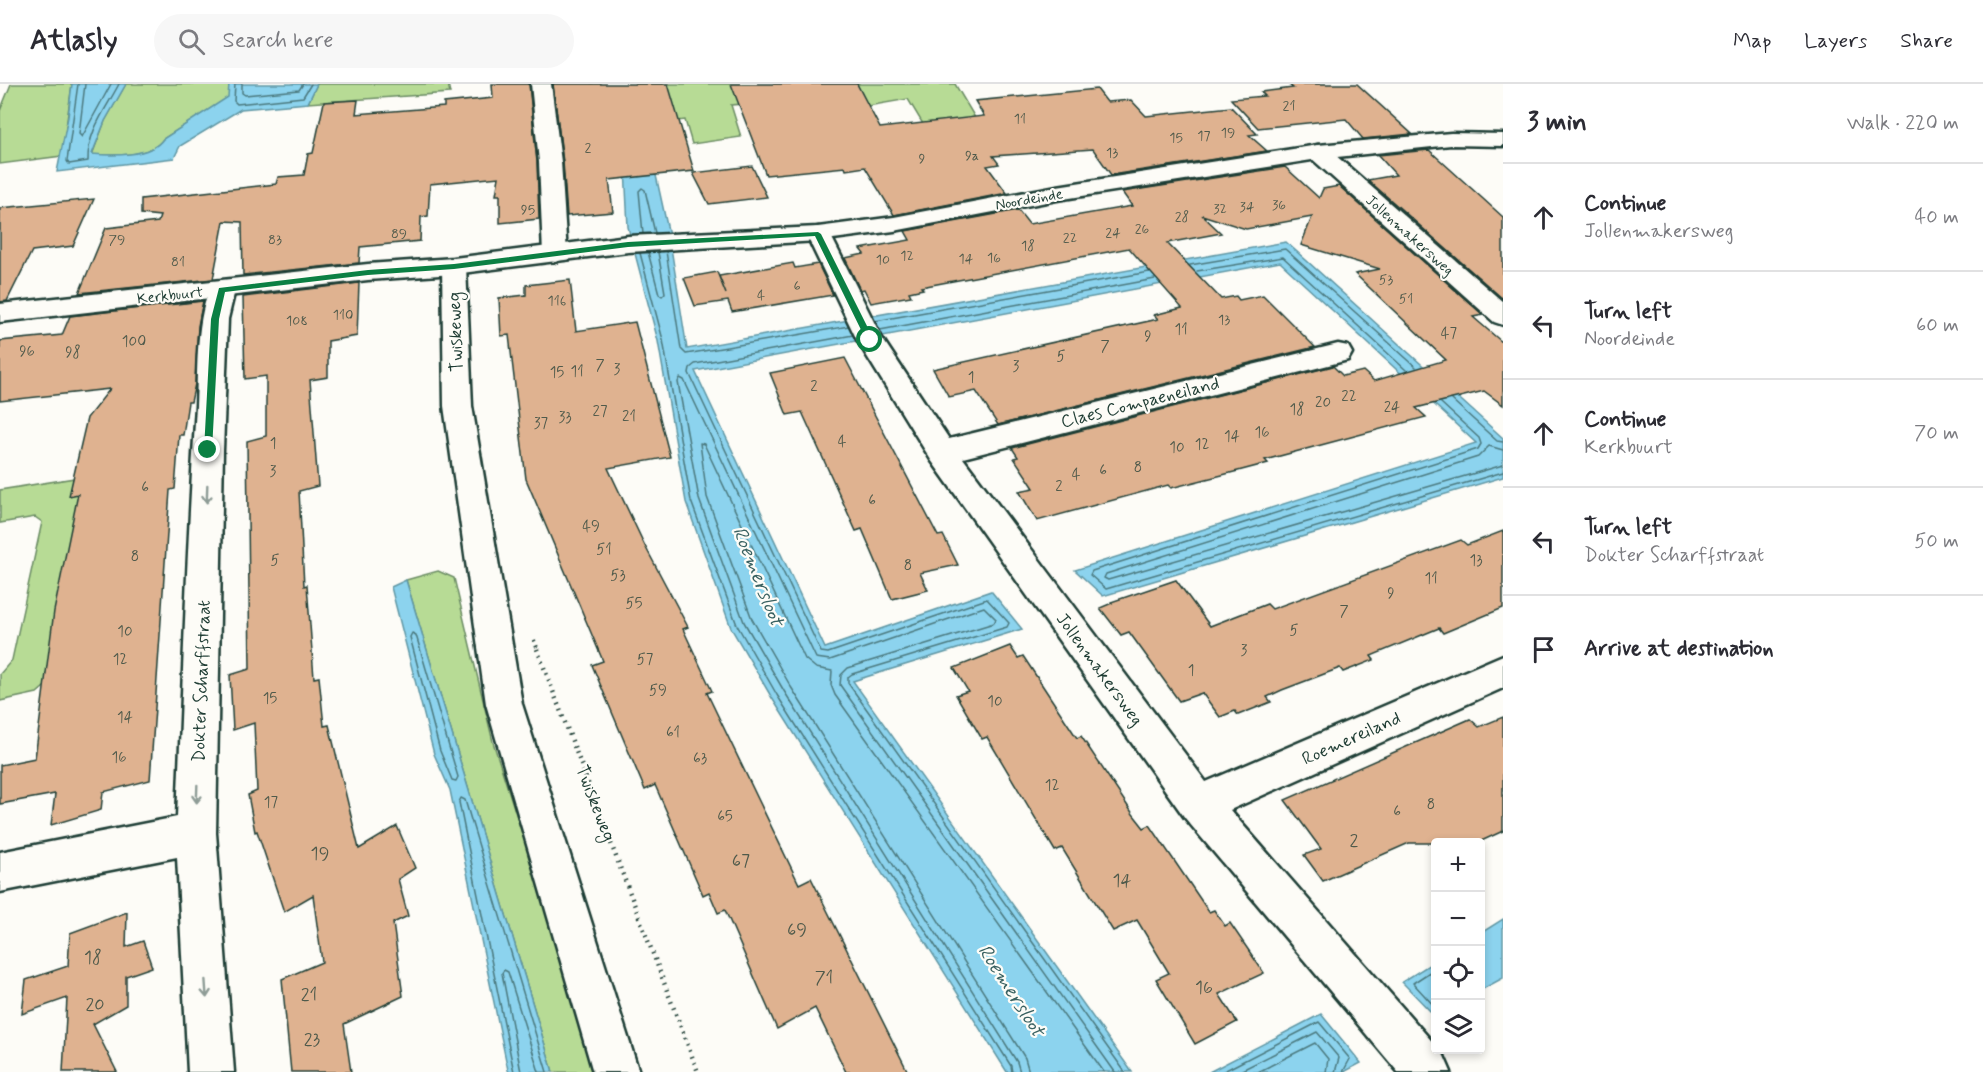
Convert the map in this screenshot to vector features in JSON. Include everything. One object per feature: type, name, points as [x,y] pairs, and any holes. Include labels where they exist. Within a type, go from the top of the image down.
[{"type":"street","points":[[541,84],[550,162],[555,254]]},
{"type":"street","name":"Noordeinde","points":[[555,254],[628,244],[818,234],[894,224],[1057,193],[1318,152],[1451,139],[1503,140]]},
{"type":"street","name":"Jollenmakersweg","points":[[1318,152],[1503,316]]},
{"type":"street","name":"Jollenmakersweg","points":[[818,234],[863,328],[942,452],[1199,804],[1428,1072]]},
{"type":"street","name":"Kerkbuurt","points":[[0,314],[368,272],[454,266],[555,254]]},
{"type":"street","name":"Twiskeweg","points":[[454,266],[458,406],[504,704],[616,1072]]},
{"type":"street","name":"Dokter Scharffstraat","points":[[211,1072],[196,833],[208,450],[215,319],[222,290]]},
{"type":"street","name":"Claes Compaeneiland","points":[[942,452],[1338,352]]},
{"type":"street","name":"Roemereiland","points":[[1199,804],[1503,671]]},
{"type":"street","points":[[0,872],[196,833]]},
{"type":"path","name":"Twiskeweg","points":[[531,631],[698,1072]]},
{"type":"green space","points":[[11,84],[72,84],[62,156],[0,164],[0,111]]},
{"type":"green space","points":[[126,84],[229,84],[229,97],[163,139],[150,150],[120,155],[92,155],[105,121]]},
{"type":"green space","points":[[317,84],[448,84],[450,93],[308,103]]},
{"type":"green space","points":[[638,84],[750,84],[757,103],[731,105],[741,137],[692,144],[685,120],[645,125]]},
{"type":"green space","points":[[857,84],[955,84],[987,138],[929,134],[908,99],[868,106]]},
{"type":"green space","points":[[81,477],[53,679],[37,693],[0,701],[0,674],[12,660],[42,522],[35,517],[0,523],[0,490]]},
{"type":"green space","points":[[438,571],[454,578],[493,742],[598,1072],[553,1072],[406,580]]},
{"type":"water","points":[[72,84],[126,84],[105,121],[92,154],[109,155],[140,152],[157,145],[228,97],[229,84],[317,84],[308,103],[241,109],[180,146],[174,158],[57,172]]},
{"type":"water","name":"Roemersloot","points":[[645,125],[669,235],[687,349],[1286,242],[1503,438],[1503,477],[1103,596],[1075,570],[1476,443],[1280,262],[695,371],[825,648],[991,591],[1022,629],[853,681],[1132,1072],[1007,1072],[772,698],[731,628],[686,502],[658,341],[628,227],[624,148]]},
{"type":"water","points":[[406,580],[553,1072],[509,1072],[508,1070],[450,790],[434,754],[391,587]]},
{"type":"water","points":[[1503,919],[1503,978],[1485,988],[1485,946],[1485,930]]},
{"type":"water","points":[[1431,964],[1431,1012],[1402,982]]},
{"type":"water","points":[[1321,1014],[1361,1063],[1344,1072],[1209,1072]]},
{"type":"building","points":[[492,84],[529,84],[537,162],[539,219],[500,223],[500,195],[496,195],[499,177],[430,184],[428,216],[421,217],[420,241],[360,247],[359,263],[243,275],[242,222],[224,221],[213,279],[79,293],[106,228],[158,222],[160,216],[141,214],[141,199],[276,184],[278,177],[304,175],[308,154],[313,153],[324,102],[358,100],[356,114],[444,107],[444,103],[493,98]]},
{"type":"building","points":[[553,84],[668,84],[694,171],[609,180],[613,212],[567,216]]},
{"type":"building","points":[[731,84],[857,84],[880,128],[984,116],[975,101],[1097,89],[1107,102],[1131,100],[1146,116],[1231,107],[1257,134],[1249,135],[1267,151],[1111,175],[1093,149],[993,156],[999,164],[987,166],[1007,193],[894,215],[865,167],[766,175]]},
{"type":"building","points":[[1288,84],[1357,84],[1412,134],[1363,139],[1346,119],[1258,128],[1231,99],[1265,96],[1261,92],[1293,88]]},
{"type":"building","points":[[1429,150],[1503,217],[1503,299],[1368,180],[1396,175],[1378,155]]},
{"type":"building","points":[[752,166],[767,197],[709,204],[693,173]]},
{"type":"building","points":[[1285,167],[1319,198],[1323,189],[1339,186],[1483,315],[1473,317],[1503,343],[1503,405],[1484,391],[1416,408],[1426,417],[1265,460],[1268,463],[1171,488],[1168,485],[1037,521],[1019,491],[1034,488],[1014,458],[1018,457],[1012,448],[1333,366],[1343,376],[1363,371],[1374,381],[1446,360],[1355,274],[1380,269],[1301,245],[1312,217],[1246,229],[1202,215],[1221,233],[1167,243],[1221,299],[1236,296],[1239,300],[1263,295],[1315,347],[998,425],[976,391],[949,397],[933,369],[1158,319],[1154,315],[1182,308],[1129,248],[921,287],[923,289],[909,292],[911,296],[871,303],[864,289],[860,290],[845,258],[864,254],[860,249],[910,240],[905,231],[1018,210],[1029,224],[1132,206],[1122,192]]},
{"type":"building","points":[[94,199],[73,246],[32,251],[7,301],[0,302],[0,208]]},
{"type":"building","points":[[793,263],[795,268],[818,264],[833,295],[732,312],[728,301],[695,306],[684,278],[717,272],[726,294],[719,276]]},
{"type":"building","points":[[570,280],[576,331],[635,322],[670,457],[608,468],[645,546],[688,627],[683,629],[712,691],[707,693],[799,884],[811,878],[908,1072],[846,1072],[815,1008],[777,1029],[725,910],[718,913],[709,892],[703,895],[655,785],[645,790],[592,665],[603,661],[526,479],[509,335],[501,336],[499,298],[526,295],[526,285]]},
{"type":"building","points":[[359,283],[357,336],[328,341],[328,377],[310,380],[318,486],[299,491],[304,586],[307,585],[314,678],[319,677],[324,726],[329,725],[359,849],[397,826],[415,868],[398,879],[408,916],[393,923],[403,996],[344,1024],[351,1072],[291,1072],[282,979],[322,962],[313,895],[284,912],[257,831],[255,832],[248,795],[257,791],[254,723],[233,730],[230,675],[250,669],[247,441],[266,436],[266,376],[245,379],[243,297]]},
{"type":"building","points":[[203,301],[198,326],[195,384],[191,402],[188,402],[183,435],[179,435],[175,489],[170,490],[150,780],[103,792],[101,810],[51,825],[55,794],[0,804],[0,765],[35,758],[54,611],[78,494],[69,496],[87,418],[110,389],[0,401],[0,341],[62,335],[70,316]]},
{"type":"building","points":[[845,358],[938,536],[943,535],[958,565],[920,573],[928,590],[892,599],[862,529],[856,531],[802,412],[787,415],[770,373]]},
{"type":"building","points":[[1503,531],[1503,608],[1443,633],[1439,628],[1371,656],[1374,660],[1343,672],[1340,668],[1282,690],[1267,697],[1271,702],[1238,715],[1235,711],[1220,717],[1202,693],[1179,701],[1129,632],[1121,635],[1100,608],[1111,602],[1176,580],[1210,626],[1267,604],[1272,609],[1461,540],[1467,545]]},
{"type":"building","points":[[1010,646],[1018,658],[1023,656],[1077,738],[1081,736],[1133,814],[1144,828],[1150,825],[1209,912],[1214,910],[1225,926],[1230,923],[1264,973],[1219,994],[1237,1022],[1195,1044],[1156,979],[1169,973],[1137,920],[1113,931],[1062,848],[1055,851],[987,737],[982,739],[956,695],[968,691],[954,668]]},
{"type":"building","points":[[1503,717],[1503,831],[1485,839],[1431,838],[1431,843],[1409,843],[1323,881],[1304,855],[1321,849],[1285,800],[1470,719],[1479,727]]},
{"type":"building","points":[[127,912],[126,947],[143,941],[152,967],[126,976],[126,1005],[93,1024],[117,1072],[63,1072],[67,998],[22,1014],[26,980],[68,966],[70,933]]},
{"type":"route","points":[[208,450],[215,319],[222,290],[368,272],[454,266],[628,244],[818,234],[870,340]]}]
